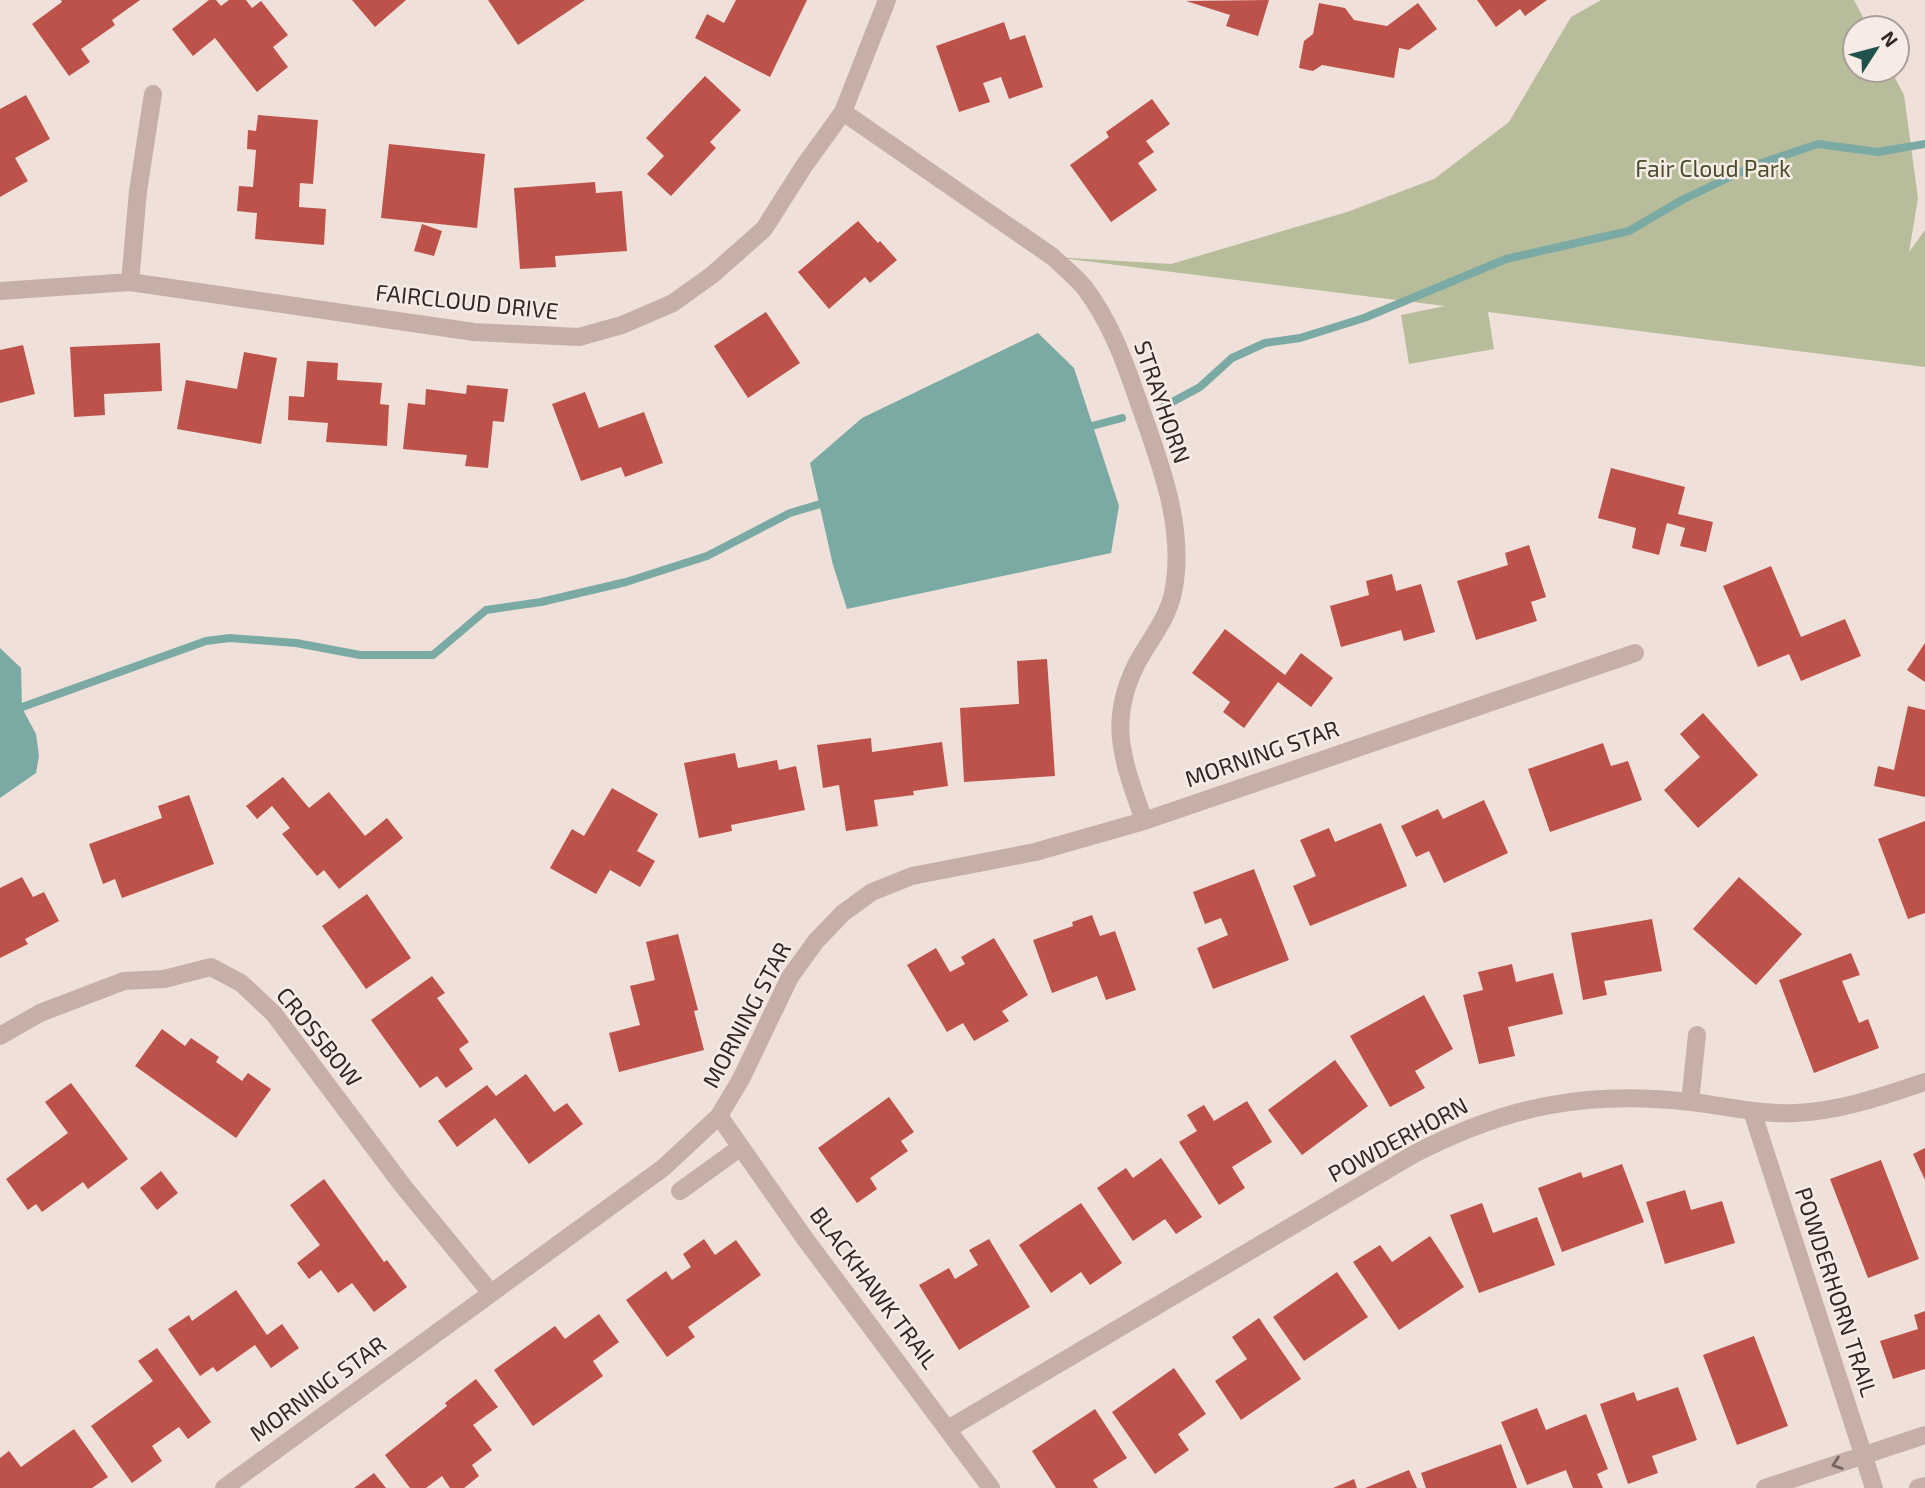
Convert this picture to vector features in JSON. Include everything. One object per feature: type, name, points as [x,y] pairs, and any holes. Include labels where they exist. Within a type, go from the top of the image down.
[{"type":"street","name":"FAIRCLOUD DRIVE","points":[[0,291],[130,282],[474,331],[579,337],[622,325],[673,303],[712,275],[764,229],[804,166],[843,112],[887,0]]},
{"type":"street","points":[[130,282],[138,191],[153,94]]},
{"type":"street","name":"STRAYHORN","points":[[843,112],[1053,257],[1082,284],[1112,332],[1156,452],[1171,508],[1177,549],[1173,594],[1166,617],[1138,662],[1128,684],[1119,726],[1122,758],[1144,821]]},
{"type":"street","name":"MORNING STAR","points":[[224,1488],[663,1168],[719,1116],[741,1079],[790,977],[816,941],[842,914],[872,892],[912,876],[1035,852],[1144,821],[1635,653]]},
{"type":"street","name":"CROSSBOW","points":[[0,1035],[40,1013],[124,981],[163,979],[211,967],[241,983],[274,1014],[403,1186],[491,1293]]},
{"type":"street","points":[[1690,1102],[1697,1035]]},
{"type":"street","name":"POWDERHORN","points":[[948,1429],[1414,1154],[1479,1123],[1549,1104],[1618,1098],[1796,1113],[1831,1109],[1874,1099],[1925,1082]]},
{"type":"street","name":"POWDERHORN TRAIL","points":[[1752,1111],[1874,1488]]},
{"type":"street","name":"BLACKHAWK TRAIL","points":[[719,1116],[803,1236],[991,1488]]},
{"type":"street","points":[[680,1191],[741,1147]]},
{"type":"street","points":[[1765,1488],[1925,1435]]},
{"type":"street","points":[[1918,1488],[1925,1486]]},
{"type":"green space","name":"Fair Cloud Park","points":[[1601,0],[1854,0],[1862,14],[1841,14],[1841,84],[1898,84],[1904,95],[1918,198],[1909,252],[1925,230],[1925,367],[1488,312],[1494,349],[1409,364],[1401,315],[1445,306],[1053,257],[1171,264],[1347,212],[1434,179],[1509,122],[1571,17]]},
{"type":"water","points":[[1038,333],[1074,368],[1119,506],[1111,553],[847,609],[833,565],[810,463],[862,418]]},
{"type":"water","points":[[0,648],[21,668],[22,708],[36,734],[39,756],[36,773],[0,798]]},
{"type":"building","points":[[61,0],[140,0],[112,20],[115,25],[81,49],[90,62],[69,76],[32,24],[62,2]]},
{"type":"building","points":[[209,0],[216,0],[221,6],[229,0],[246,0],[252,8],[261,1],[288,35],[273,47],[288,67],[257,92],[215,38],[193,56],[172,29]]},
{"type":"building","points":[[352,0],[406,0],[375,27]]},
{"type":"building","points":[[488,0],[585,0],[518,45]]},
{"type":"building","points":[[736,0],[807,0],[770,77],[695,38],[707,14],[724,23]]},
{"type":"building","points":[[1269,0],[1258,36],[1226,26],[1230,15],[1186,1]]},
{"type":"building","points":[[1477,0],[1547,0],[1525,16],[1520,9],[1496,27]]},
{"type":"building","points":[[1319,3],[1345,8],[1354,20],[1387,26],[1418,3],[1437,29],[1409,50],[1399,48],[1394,78],[1322,65],[1313,71],[1299,68],[1304,41],[1313,34]]},
{"type":"building","points":[[1004,22],[1010,40],[1025,35],[1043,87],[1009,99],[1001,77],[983,83],[990,102],[959,112],[936,46]]},
{"type":"building","points":[[705,76],[741,110],[710,142],[716,148],[671,196],[647,174],[664,156],[646,138]]},
{"type":"building","points":[[26,95],[50,139],[15,158],[28,181],[0,197],[0,109]]},
{"type":"building","points":[[1152,99],[1170,124],[1146,141],[1154,152],[1138,163],[1157,190],[1111,222],[1070,165],[1109,137],[1106,132]]},
{"type":"building","points":[[258,115],[318,120],[313,184],[300,183],[299,207],[326,209],[324,245],[255,239],[257,213],[237,211],[239,186],[253,187],[256,150],[247,149],[248,130],[256,131]]},
{"type":"building","points":[[389,144],[485,154],[477,228],[381,218]]},
{"type":"building","points":[[595,182],[596,193],[622,191],[627,251],[555,256],[556,267],[520,269],[514,188]]},
{"type":"building","points":[[858,221],[897,260],[870,283],[865,277],[829,309],[798,272]]},
{"type":"building","points":[[422,224],[442,231],[434,256],[414,251]]},
{"type":"building","points":[[766,312],[800,363],[748,398],[714,346]]},
{"type":"building","points":[[160,343],[162,391],[104,394],[105,415],[74,417],[70,347]]},
{"type":"building","points":[[23,345],[35,394],[0,403],[0,350]]},
{"type":"building","points":[[244,352],[277,358],[261,444],[177,429],[186,380],[237,389]]},
{"type":"building","points":[[307,361],[338,363],[337,380],[382,383],[380,404],[389,405],[387,446],[326,442],[328,423],[288,420],[289,396],[304,397]]},
{"type":"building","points":[[467,385],[508,389],[504,422],[493,421],[488,468],[465,466],[467,455],[403,449],[408,403],[425,405],[426,389],[466,394]]},
{"type":"building","points":[[585,392],[599,428],[644,412],[663,463],[625,477],[621,467],[581,481],[552,404]]},
{"type":"building","points":[[1611,468],[1685,487],[1678,514],[1713,522],[1706,552],[1680,546],[1685,528],[1667,523],[1659,555],[1632,548],[1636,528],[1598,518]]},
{"type":"building","points":[[1529,545],[1546,597],[1531,602],[1537,621],[1476,640],[1457,581],[1508,565],[1505,553]]},
{"type":"building","points":[[1771,566],[1801,637],[1845,619],[1861,656],[1801,681],[1789,654],[1758,667],[1723,586]]},
{"type":"building","points":[[1392,574],[1396,591],[1421,584],[1435,632],[1404,641],[1401,630],[1341,647],[1330,606],[1369,595],[1366,581]]},
{"type":"building","points":[[1225,629],[1285,675],[1301,653],[1333,678],[1311,707],[1278,682],[1244,728],[1223,712],[1230,702],[1192,673]]},
{"type":"building","points":[[1925,643],[1925,682],[1907,670]]},
{"type":"building","points":[[1047,659],[1055,776],[964,782],[960,708],[1019,704],[1017,661]]},
{"type":"building","points":[[1908,706],[1925,710],[1925,797],[1874,786],[1878,766],[1894,770]]},
{"type":"building","points":[[1703,713],[1758,775],[1698,828],[1664,790],[1700,757],[1680,734]]},
{"type":"building","points":[[871,738],[872,752],[942,742],[948,786],[913,791],[914,795],[874,800],[878,826],[846,831],[839,785],[823,788],[817,745]]},
{"type":"building","points":[[1603,743],[1611,766],[1628,761],[1642,800],[1550,832],[1528,769]]},
{"type":"building","points":[[735,753],[738,768],[777,760],[779,770],[796,766],[805,810],[731,825],[732,831],[699,838],[684,763]]},
{"type":"building","points":[[283,777],[309,808],[329,792],[365,836],[387,818],[403,838],[339,889],[324,870],[317,876],[282,834],[290,828],[272,806],[257,819],[246,806]]},
{"type":"building","points":[[612,788],[658,814],[637,851],[655,861],[640,887],[610,870],[596,894],[550,868],[572,829],[584,836]]},
{"type":"building","points":[[189,795],[214,864],[122,898],[115,879],[103,884],[89,844],[162,818],[158,806]]},
{"type":"building","points":[[1484,800],[1508,853],[1444,883],[1429,851],[1416,857],[1401,826],[1438,809],[1443,819]]},
{"type":"building","points":[[1925,821],[1925,913],[1908,919],[1878,839]]},
{"type":"building","points":[[1381,823],[1407,886],[1310,926],[1293,886],[1316,876],[1300,840],[1329,828],[1335,842]]},
{"type":"building","points":[[1254,869],[1289,960],[1213,989],[1197,948],[1228,935],[1221,918],[1205,924],[1193,892]]},
{"type":"building","points":[[22,877],[33,897],[44,892],[59,921],[25,939],[28,944],[0,958],[0,888]]},
{"type":"building","points":[[1739,877],[1802,934],[1756,985],[1693,929]]},
{"type":"building","points":[[367,894],[411,958],[366,989],[322,926]]},
{"type":"building","points":[[1092,915],[1100,936],[1115,931],[1136,990],[1106,1000],[1097,976],[1052,993],[1033,940],[1073,926],[1072,922]]},
{"type":"building","points":[[1652,919],[1662,971],[1604,981],[1607,995],[1583,1000],[1571,933]]},
{"type":"building","points":[[678,934],[698,1010],[694,1011],[704,1050],[619,1072],[609,1033],[640,1025],[630,986],[655,980],[646,942]]},
{"type":"building","points":[[994,938],[1028,995],[1002,1011],[1009,1021],[974,1041],[963,1023],[947,1032],[907,965],[936,948],[950,972],[965,964],[961,957]]},
{"type":"building","points":[[1851,953],[1860,975],[1842,981],[1859,1023],[1868,1019],[1879,1048],[1814,1073],[1779,980]]},
{"type":"building","points":[[1512,964],[1516,982],[1553,973],[1563,1014],[1508,1027],[1515,1056],[1479,1064],[1463,995],[1483,990],[1478,972]]},
{"type":"building","points":[[432,976],[445,993],[437,998],[469,1042],[459,1049],[473,1069],[446,1088],[437,1076],[420,1088],[371,1020]]},
{"type":"building","points":[[1424,995],[1453,1049],[1415,1071],[1425,1088],[1390,1107],[1350,1036]]},
{"type":"building","points":[[162,1029],[185,1046],[191,1038],[219,1057],[216,1062],[242,1081],[248,1073],[271,1089],[236,1138],[135,1066]]},
{"type":"building","points":[[1335,1060],[1368,1106],[1302,1155],[1268,1110]]},
{"type":"building","points":[[526,1074],[554,1112],[567,1103],[583,1124],[529,1164],[495,1118],[457,1147],[438,1121],[487,1085],[496,1096]]},
{"type":"building","points":[[71,1083],[128,1159],[88,1189],[83,1182],[42,1212],[36,1204],[28,1210],[6,1179],[68,1133],[45,1102]]},
{"type":"building","points":[[889,1097],[914,1132],[901,1141],[908,1151],[870,1178],[877,1189],[857,1203],[818,1148]]},
{"type":"building","points":[[1247,1101],[1272,1142],[1232,1167],[1245,1188],[1219,1205],[1179,1142],[1197,1131],[1187,1115],[1204,1105],[1214,1121]]},
{"type":"building","points":[[1925,1148],[1925,1180],[1913,1154]]},
{"type":"building","points":[[1161,1158],[1202,1217],[1176,1234],[1165,1219],[1133,1241],[1097,1188],[1126,1168],[1133,1178]]},
{"type":"building","points":[[1881,1160],[1919,1259],[1868,1278],[1830,1179]]},
{"type":"building","points":[[1622,1164],[1644,1222],[1562,1252],[1538,1188],[1581,1172],[1583,1178]]},
{"type":"building","points":[[161,1171],[178,1193],[157,1210],[140,1188]]},
{"type":"building","points":[[324,1179],[384,1262],[387,1260],[407,1287],[374,1312],[352,1283],[338,1293],[321,1270],[309,1279],[297,1263],[320,1245],[290,1205]]},
{"type":"building","points":[[1685,1190],[1691,1210],[1722,1201],[1735,1243],[1665,1264],[1646,1202]]},
{"type":"building","points":[[1081,1203],[1122,1263],[1090,1285],[1081,1272],[1051,1293],[1019,1245]]},
{"type":"building","points":[[1482,1203],[1493,1233],[1537,1217],[1555,1265],[1479,1293],[1450,1215]]},
{"type":"building","points":[[1430,1236],[1464,1287],[1399,1330],[1353,1262],[1380,1245],[1392,1262]]},
{"type":"building","points":[[704,1239],[715,1255],[736,1240],[761,1275],[688,1327],[695,1337],[667,1357],[626,1300],[666,1271],[672,1280],[691,1267],[683,1254]]},
{"type":"building","points":[[989,1239],[1030,1307],[959,1350],[919,1285],[949,1268],[955,1279],[978,1265],[969,1250]]},
{"type":"building","points":[[1337,1272],[1368,1317],[1304,1361],[1273,1317]]},
{"type":"building","points":[[236,1290],[267,1335],[282,1324],[299,1348],[271,1368],[255,1345],[217,1372],[213,1367],[200,1376],[168,1329],[189,1315],[192,1321]]},
{"type":"building","points":[[1925,1311],[1925,1369],[1893,1379],[1880,1341],[1918,1329],[1914,1315]]},
{"type":"building","points":[[599,1314],[619,1342],[593,1361],[603,1376],[533,1426],[494,1370],[555,1326],[565,1339]]},
{"type":"building","points":[[1259,1318],[1301,1379],[1241,1420],[1215,1381],[1247,1359],[1232,1337]]},
{"type":"building","points":[[1754,1336],[1788,1426],[1737,1445],[1703,1355]]},
{"type":"building","points":[[157,1348],[211,1422],[188,1439],[179,1427],[152,1446],[162,1461],[132,1483],[91,1426],[153,1381],[138,1361]]},
{"type":"building","points":[[1174,1368],[1206,1414],[1178,1434],[1189,1450],[1155,1474],[1112,1412]]},
{"type":"building","points":[[476,1379],[498,1407],[473,1425],[492,1450],[472,1465],[479,1476],[464,1488],[450,1488],[442,1476],[426,1488],[410,1488],[385,1455],[447,1406],[445,1403]]},
{"type":"building","points":[[1678,1387],[1697,1440],[1652,1456],[1658,1473],[1628,1484],[1600,1404],[1634,1392],[1637,1401]]},
{"type":"building","points":[[1537,1408],[1546,1430],[1586,1414],[1608,1469],[1597,1474],[1603,1488],[1573,1488],[1566,1470],[1527,1485],[1501,1422]]},
{"type":"building","points":[[1095,1409],[1127,1458],[1093,1480],[1098,1488],[1056,1488],[1032,1451]]},
{"type":"building","points":[[74,1429],[108,1477],[92,1488],[0,1488],[0,1458],[9,1451],[21,1467]]},
{"type":"building","points":[[1501,1444],[1517,1488],[1426,1488],[1421,1473]]},
{"type":"building","points":[[1409,1470],[1417,1488],[1365,1488]]},
{"type":"building","points":[[374,1473],[386,1488],[354,1488]]},
{"type":"building","points":[[1354,1479],[1357,1488],[1333,1488]]},
{"type":"waterway","points":[[1163,407],[1200,387],[1232,358],[1265,343],[1300,338],[1364,318],[1506,259],[1629,231],[1682,200],[1755,165],[1818,144],[1878,152],[1925,144]]},
{"type":"waterway","points":[[1084,428],[1122,418]]},
{"type":"waterway","points":[[0,715],[206,641],[230,638],[296,643],[360,655],[433,655],[486,610],[541,602],[626,582],[707,556],[790,513],[827,502]]}]
